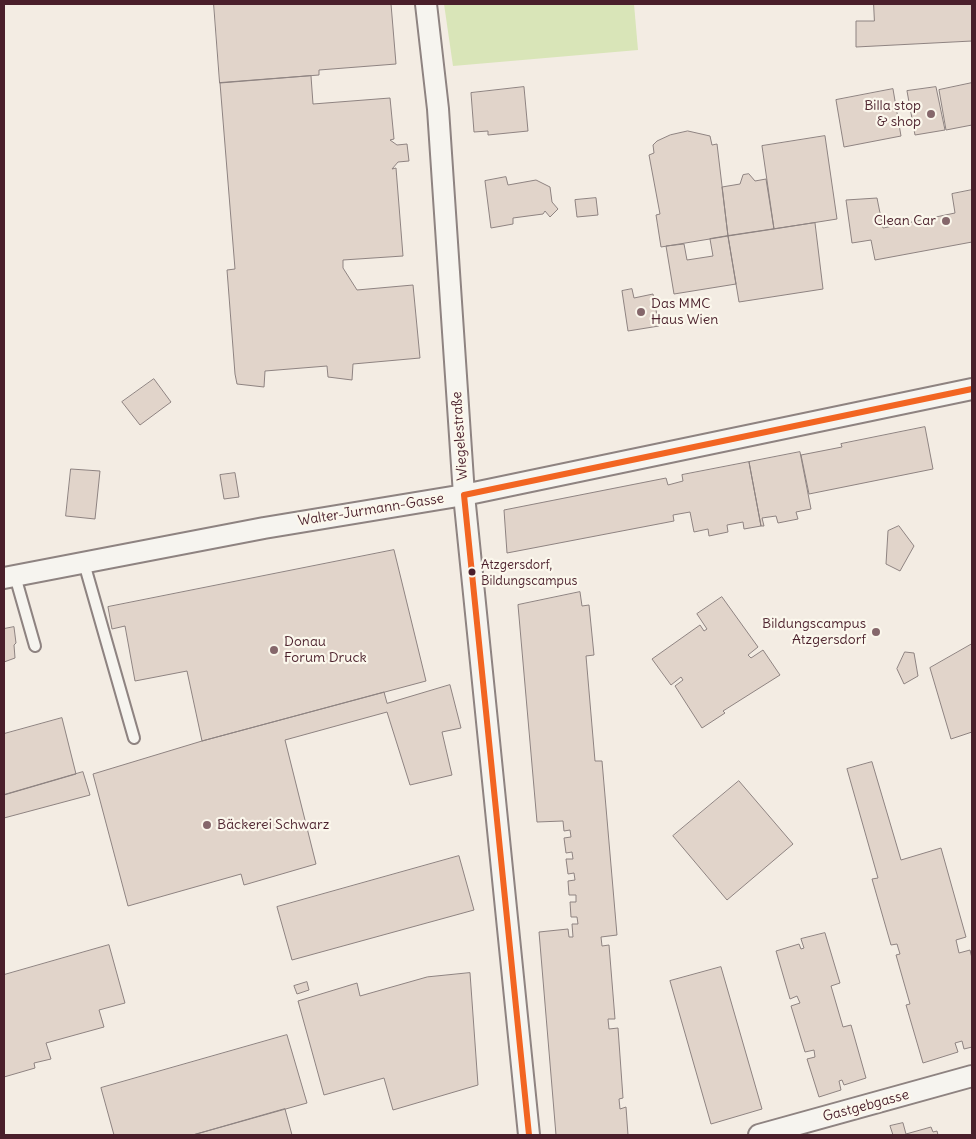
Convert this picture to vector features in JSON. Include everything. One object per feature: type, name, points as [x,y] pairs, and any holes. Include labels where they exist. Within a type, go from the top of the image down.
[{"type":"street","name":"Wiegelestraße","points":[[426,4],[439,119],[464,495],[529,1135]]},
{"type":"street","name":"Walter-Jurmann-Gasse","points":[[9,578],[264,528],[464,495],[972,388]]},
{"type":"street","name":"Gastgebgasse","points":[[759,1135],[972,1076]]},
{"type":"lane","points":[[84,563],[134,738]]},
{"type":"lane","points":[[9,578],[35,646]]},
{"type":"green space","points":[[444,4],[634,4],[638,50],[453,66]]},
{"type":"building","points":[[214,4],[391,4],[396,64],[319,70],[319,75],[220,83]]},
{"type":"building","points":[[874,4],[972,4],[972,41],[856,47],[856,21],[874,21]]},
{"type":"building","points":[[311,76],[313,104],[390,98],[394,139],[390,140],[397,145],[407,144],[409,161],[398,162],[392,169],[396,168],[403,256],[343,260],[343,268],[357,290],[413,285],[420,358],[353,364],[352,380],[328,377],[327,366],[265,371],[264,387],[237,384],[227,270],[235,269],[220,83]]},
{"type":"building","points":[[972,83],[972,125],[946,130],[939,90]]},
{"type":"building","points":[[524,87],[528,131],[488,135],[488,131],[474,132],[471,93]]},
{"type":"building","points":[[936,87],[945,130],[915,135],[907,91]]},
{"type":"building","points":[[893,89],[901,136],[844,147],[836,100]]},
{"type":"building","points":[[688,131],[710,136],[712,145],[717,144],[728,236],[661,247],[656,215],[660,214],[649,155],[654,153],[653,145],[657,141],[670,135]]},
{"type":"building","points":[[825,136],[837,219],[774,229],[762,146]]},
{"type":"building","points":[[749,174],[755,181],[766,179],[774,229],[728,236],[722,187],[740,184],[743,175]]},
{"type":"building","points":[[506,177],[508,185],[536,180],[550,187],[552,202],[558,209],[550,217],[545,211],[543,214],[513,218],[513,224],[491,228],[485,181]]},
{"type":"building","name":"Clean Car","points":[[972,190],[972,242],[875,260],[871,240],[852,243],[846,200],[877,198],[883,228],[955,213],[952,194]]},
{"type":"building","points":[[596,198],[598,215],[577,217],[575,200]]},
{"type":"building","points":[[815,223],[823,289],[739,302],[728,236]]},
{"type":"building","points":[[728,236],[736,284],[674,294],[666,246],[684,244],[687,260],[713,256],[710,239]]},
{"type":"building","name":"Das MMC Haus Wien","points":[[632,289],[634,298],[653,294],[659,326],[628,331],[622,291]]},
{"type":"building","points":[[154,379],[171,402],[140,425],[122,402]]},
{"type":"building","points":[[925,427],[933,469],[809,494],[801,455],[842,447],[841,444]]},
{"type":"building","points":[[800,452],[811,509],[796,512],[798,519],[778,523],[776,516],[762,518],[764,526],[761,526],[749,462]]},
{"type":"building","points":[[749,462],[761,526],[744,529],[743,522],[727,525],[728,532],[709,536],[708,529],[694,532],[690,512],[673,515],[674,521],[507,553],[504,510],[666,478],[668,485],[683,481],[682,475]]},
{"type":"building","points":[[71,469],[100,471],[95,519],[66,516]]},
{"type":"building","points":[[235,473],[239,497],[224,499],[220,475]]},
{"type":"building","points":[[899,526],[914,546],[900,571],[886,564],[888,531]]},
{"type":"building","name":"Donau Forum Druck","points":[[394,550],[426,681],[202,741],[187,671],[135,681],[125,626],[112,629],[108,607]]},
{"type":"building","points":[[580,592],[582,606],[589,605],[594,655],[586,656],[595,761],[602,761],[617,935],[601,937],[602,946],[609,945],[615,1019],[608,1019],[609,1029],[618,1028],[623,1098],[619,1099],[620,1109],[626,1107],[628,1135],[556,1135],[539,932],[568,929],[569,937],[573,937],[572,924],[578,924],[577,917],[571,917],[570,902],[576,902],[576,895],[569,895],[568,881],[575,880],[574,873],[568,874],[566,859],[573,859],[572,852],[566,853],[564,838],[571,837],[570,830],[564,831],[563,821],[537,822],[518,605]]},
{"type":"building","points":[[722,597],[758,647],[748,655],[751,658],[763,650],[780,675],[723,711],[725,713],[702,728],[675,686],[683,680],[681,677],[671,685],[652,659],[700,625],[704,631],[707,629],[697,614]]},
{"type":"building","points":[[14,627],[15,658],[4,662],[4,629]]},
{"type":"building","points":[[972,644],[972,732],[951,739],[930,668]]},
{"type":"building","points":[[905,652],[914,653],[918,676],[904,684],[897,669]]},
{"type":"building","name":"Bäckerei Schwarz","points":[[450,685],[461,728],[442,732],[452,775],[410,785],[387,712],[285,740],[316,864],[244,885],[241,874],[128,906],[93,774],[202,741],[384,692],[387,703]]},
{"type":"building","points":[[62,718],[76,774],[4,795],[4,734]]},
{"type":"building","points":[[872,762],[901,860],[941,848],[966,937],[956,940],[959,953],[970,950],[972,958],[972,1047],[964,1049],[962,1041],[955,1043],[958,1052],[923,1063],[906,1005],[910,1004],[896,955],[900,954],[897,944],[891,945],[872,879],[878,878],[847,769]]},
{"type":"building","points":[[83,772],[90,795],[4,818],[4,795]]},
{"type":"building","points":[[739,781],[793,844],[727,900],[673,836]]},
{"type":"building","points":[[459,856],[474,910],[292,960],[277,907]]},
{"type":"building","points":[[825,933],[840,983],[831,986],[843,1027],[851,1025],[866,1078],[844,1085],[842,1080],[839,1081],[841,1090],[819,1097],[807,1059],[815,1057],[814,1050],[805,1052],[791,1006],[800,1003],[797,996],[790,999],[776,951],[799,944],[801,949],[804,948],[801,939]]},
{"type":"building","points":[[109,945],[125,1003],[99,1010],[104,1027],[46,1043],[51,1059],[34,1063],[35,1068],[4,1077],[4,975]]},
{"type":"building","points":[[721,967],[762,1109],[711,1124],[670,981]]},
{"type":"building","points":[[470,973],[478,1085],[393,1110],[384,1078],[324,1095],[298,1001],[357,983],[360,996],[427,977]]},
{"type":"building","points":[[307,982],[309,990],[297,994],[294,986]]},
{"type":"building","points":[[287,1035],[307,1103],[193,1135],[114,1135],[101,1088]]},
{"type":"building","points":[[285,1109],[292,1135],[193,1135]]},
{"type":"building","points":[[903,1123],[906,1134],[931,1127],[933,1132],[937,1131],[938,1135],[893,1135],[890,1126]]},
{"type":"transit line","points":[[464,495],[972,389]]},
{"type":"transit line","points":[[464,495],[529,1135]]},
{"type":"place","name":"Billa stop & shop","points":[[931,114]]},
{"type":"place","name":"Clean Car","points":[[946,221]]},
{"type":"place","name":"Das MMC Haus Wien","points":[[641,312]]},
{"type":"place","name":"Atzgersdorf, Bildungscampus","points":[[472,572]]},
{"type":"place","name":"Bildungscampus Atzgersdorf","points":[[876,632]]},
{"type":"place","name":"Donau Forum Druck","points":[[274,650]]},
{"type":"place","name":"Bäckerei Schwarz","points":[[207,825]]}]
